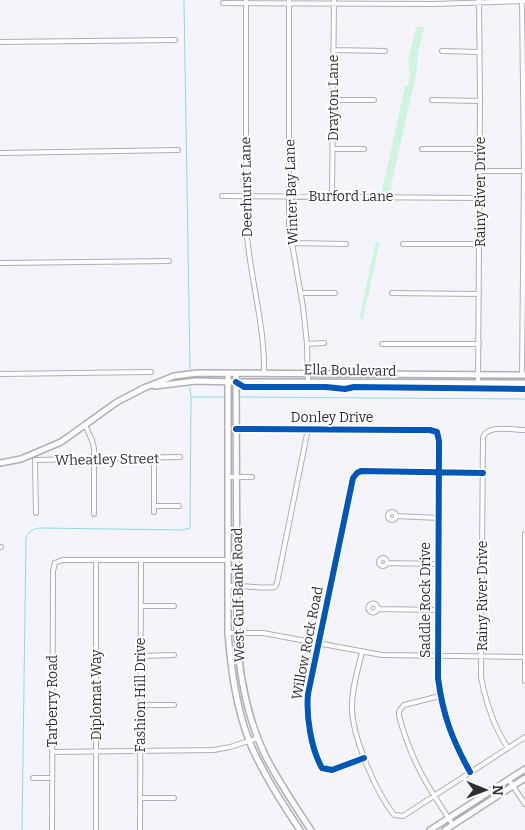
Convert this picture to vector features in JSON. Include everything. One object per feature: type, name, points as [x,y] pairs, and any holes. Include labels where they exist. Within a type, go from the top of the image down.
[{"type":"main road","name":"Ella Boulevard","points":[[35,453],[61,442],[117,402],[144,388],[174,376],[198,373],[524,375]]},
{"type":"main road","name":"West Gulf Bank Road","points":[[228,374],[227,560],[230,660],[234,684],[250,741],[273,788],[300,830]]},
{"type":"main road","name":"West Gulf Bank Road","points":[[236,374],[236,585],[237,633],[242,681],[258,738],[269,762],[311,830]]},
{"type":"main road","name":"Ella Boulevard","points":[[144,388],[196,381],[525,383]]},
{"type":"main road","name":"Wheatley Street","points":[[0,463],[21,459],[35,453]]},
{"type":"main road","points":[[234,684],[242,681]]},
{"type":"main road","points":[[430,830],[525,769]]},
{"type":"main road","points":[[445,830],[525,778]]},
{"type":"main road","points":[[290,815],[298,810]]},
{"type":"street","name":"Rainy River Drive","points":[[478,383],[480,244],[479,1]]},
{"type":"street","points":[[223,3],[523,1],[524,375]]},
{"type":"street","name":"Deerhurst Lane","points":[[246,2],[245,196],[248,252],[262,333],[264,374]]},
{"type":"street","name":"Winter Bay Lane","points":[[289,2],[288,196],[291,243],[307,344],[308,382]]},
{"type":"street","name":"Drayton Lane","points":[[332,196],[334,2]]},
{"type":"street","points":[[0,42],[175,40]]},
{"type":"street","points":[[333,50],[385,51]]},
{"type":"street","points":[[442,51],[480,52]]},
{"type":"street","points":[[333,100],[374,100]]},
{"type":"street","points":[[432,100],[480,101]]},
{"type":"street","points":[[333,149],[364,149]]},
{"type":"street","points":[[422,149],[480,149]]},
{"type":"street","points":[[0,153],[178,150]]},
{"type":"street","points":[[480,171],[524,171]]},
{"type":"street","name":"Burford Lane","points":[[222,196],[480,198]]},
{"type":"street","points":[[291,243],[346,244]]},
{"type":"street","points":[[403,244],[480,244]]},
{"type":"street","points":[[0,264],[169,261]]},
{"type":"street","points":[[300,293],[335,293]]},
{"type":"street","points":[[392,293],[479,294]]},
{"type":"street","points":[[307,344],[324,344]]},
{"type":"street","points":[[382,344],[479,344]]},
{"type":"street","points":[[0,374],[151,372]]},
{"type":"street","points":[[85,425],[92,440],[95,459],[94,514]]},
{"type":"street","name":"Donley Drive","points":[[236,429],[428,430]]},
{"type":"street","points":[[228,586],[275,587],[308,429]]},
{"type":"street","name":"Saddle Rock Drive","points":[[428,430],[437,432],[439,436],[437,656],[440,696],[450,732],[470,772]]},
{"type":"street","name":"Rainy River Drive","points":[[508,748],[494,725],[485,700],[481,677],[483,438],[485,433],[491,430],[525,430]]},
{"type":"street","name":"Wheatley Street","points":[[36,513],[35,460],[180,457]]},
{"type":"street","points":[[154,458],[154,512]]},
{"type":"street","name":"Willow Rock Road","points":[[364,758],[329,771],[322,768],[309,724],[307,704],[353,478],[358,472],[439,473]]},
{"type":"street","points":[[439,473],[483,473]]},
{"type":"street","points":[[228,477],[252,477]]},
{"type":"street","points":[[154,506],[179,506]]},
{"type":"street","points":[[396,516],[439,518]]},
{"type":"street","points":[[525,534],[525,681]]},
{"type":"street","name":"Tarberry Road","points":[[52,830],[53,566],[58,560],[96,560]]},
{"type":"street","points":[[96,560],[227,560]]},
{"type":"street","name":"Diplomat Way","points":[[96,560],[96,830]]},
{"type":"street","name":"Fashion Hill Drive","points":[[140,830],[141,560]]},
{"type":"street","points":[[387,563],[438,564]]},
{"type":"street","points":[[141,606],[174,606]]},
{"type":"street","points":[[378,609],[438,610]]},
{"type":"street","points":[[228,633],[262,633],[382,655],[524,657]]},
{"type":"street","points":[[362,652],[352,698],[352,709],[364,758],[382,796],[394,815],[398,817],[403,816],[525,736]]},
{"type":"street","points":[[140,656],[174,656]]},
{"type":"street","points":[[440,696],[404,705],[399,711],[408,749],[424,781],[453,825]]},
{"type":"street","points":[[140,705],[174,705]]},
{"type":"street","points":[[52,752],[214,750],[258,738]]},
{"type":"street","points":[[33,778],[52,778]]},
{"type":"street","points":[[509,780],[525,804]]},
{"type":"street","points":[[140,798],[174,798]]},
{"type":"green space","points":[[416,27],[424,27],[416,75],[389,195],[381,195],[405,86],[408,85],[410,75],[408,61]]},
{"type":"green space","points":[[376,241],[380,242],[363,319],[359,319]]},
{"type":"waterway","points":[[184,0],[190,370]]},
{"type":"waterway","points":[[190,388],[191,397]]},
{"type":"waterway","points":[[22,830],[26,538],[31,531],[40,528],[182,530],[190,528],[191,397],[227,397]]},
{"type":"waterway","points":[[238,397],[525,399]]},
{"type":"cycle path","points":[[236,382],[244,387],[525,389]]},
{"type":"cycle path","points":[[236,429],[430,430],[437,432],[439,441],[438,678],[449,727],[470,772]]},
{"type":"cycle path","points":[[364,758],[332,770],[322,768],[312,742],[308,712],[308,694],[353,478],[361,471],[483,473]]}]
